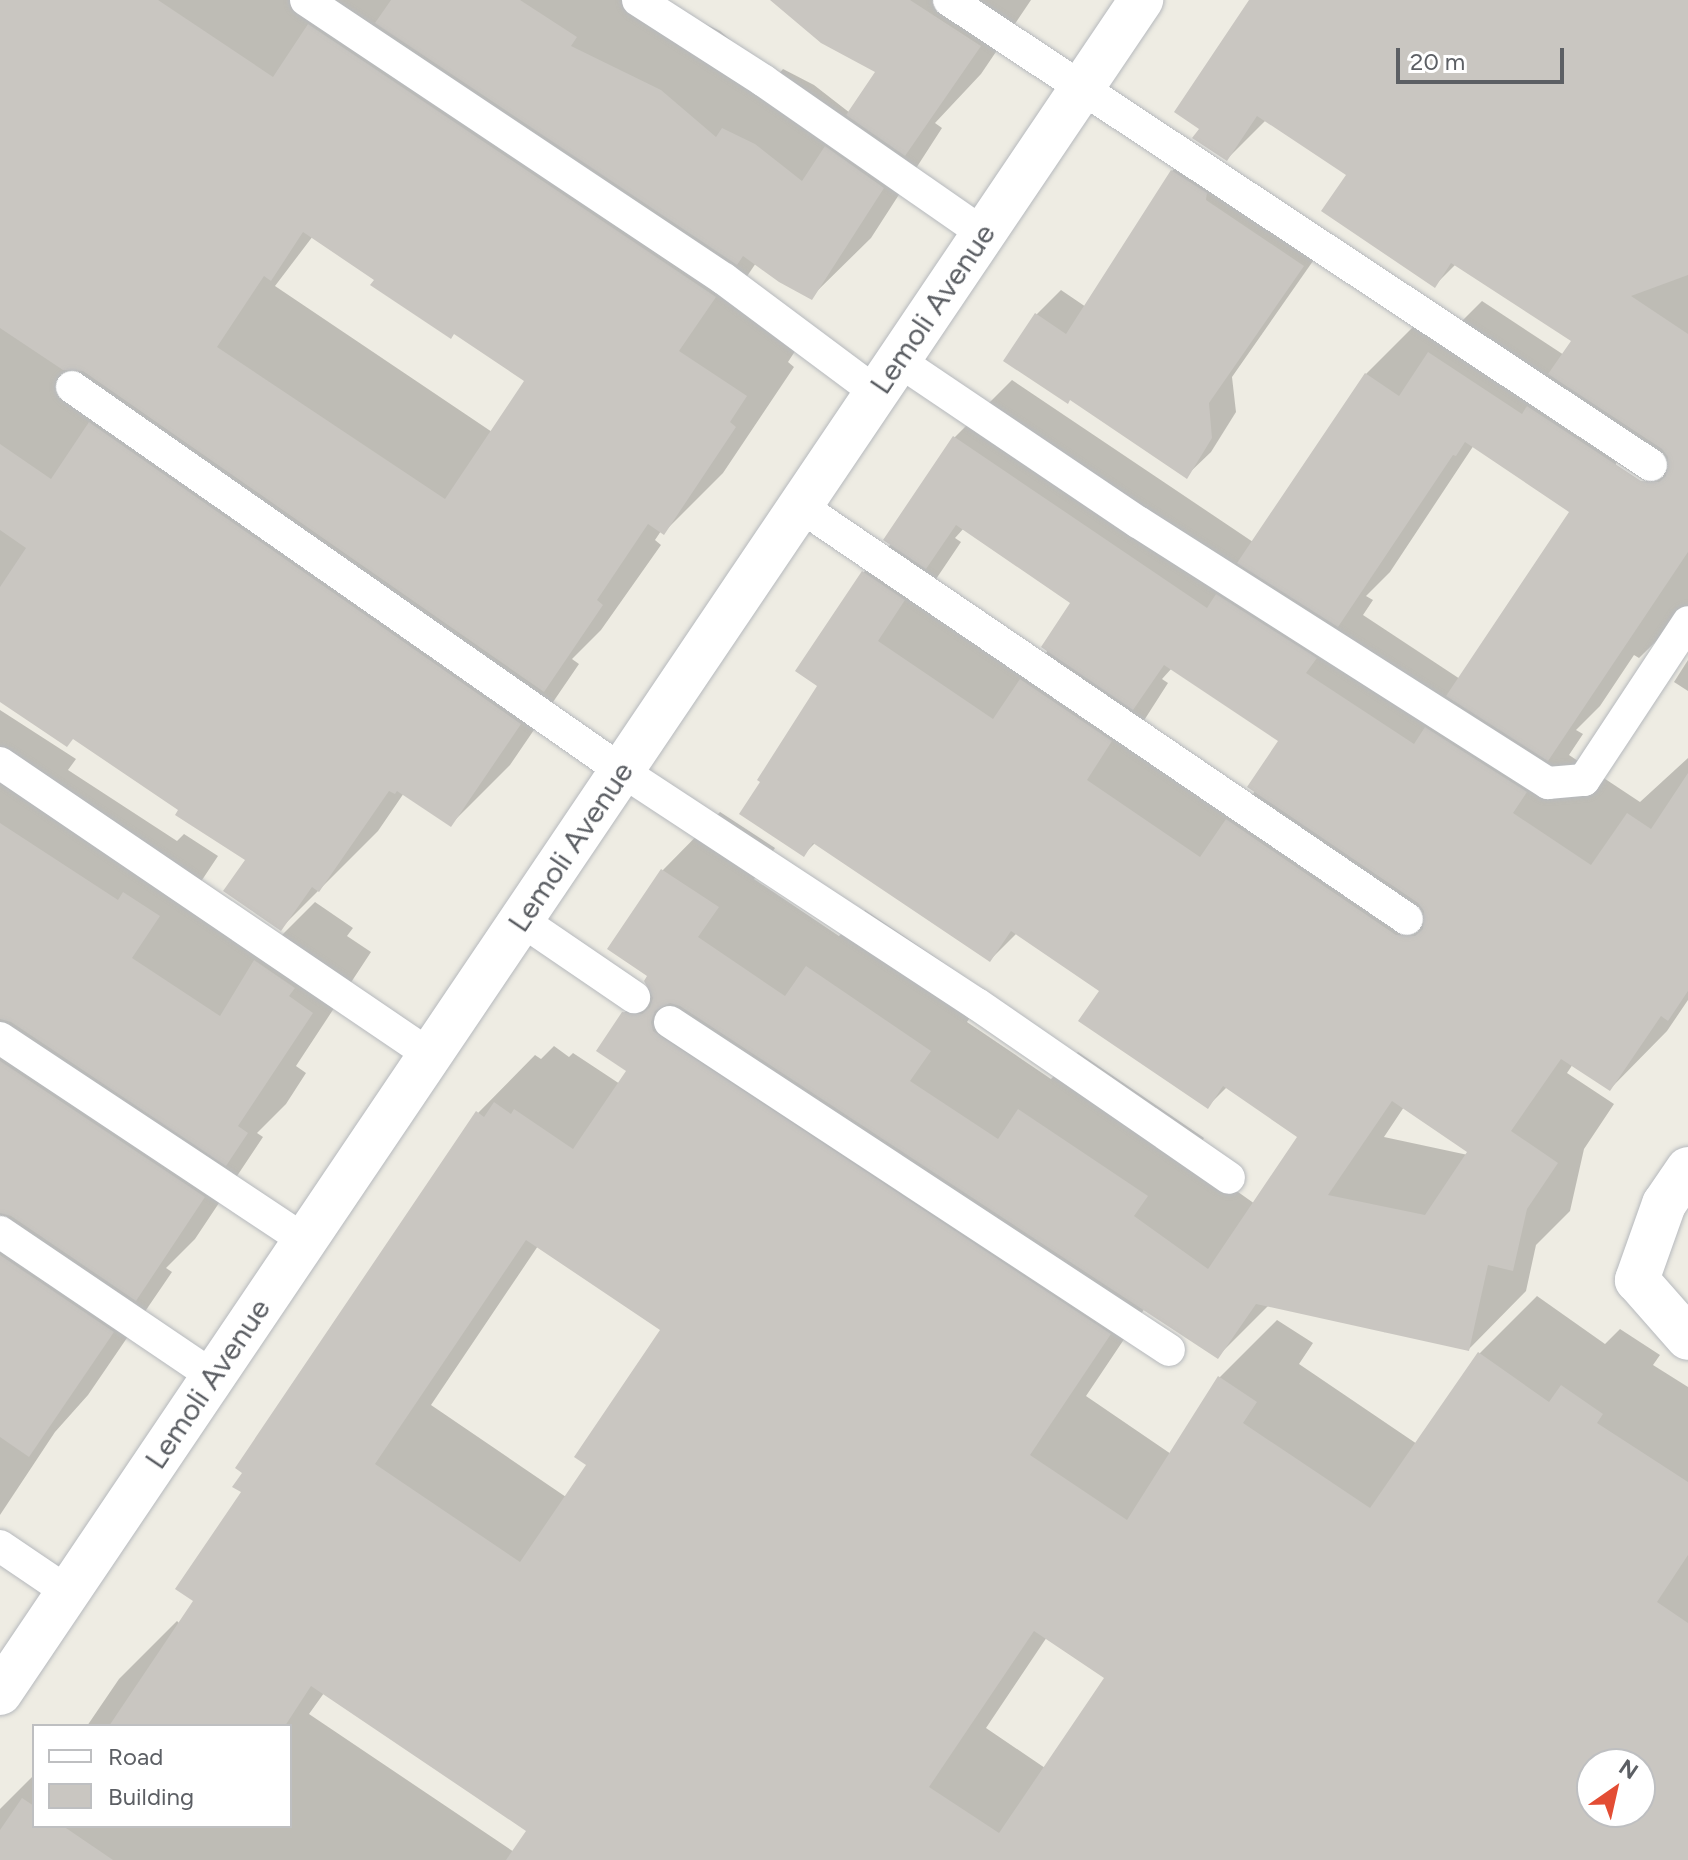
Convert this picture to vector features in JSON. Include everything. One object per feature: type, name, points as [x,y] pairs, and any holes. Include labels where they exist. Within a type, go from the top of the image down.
[{"type":"street","name":"Lemoli Avenue","points":[[0,1693],[1141,0]]},
{"type":"street","points":[[1688,1169],[1664,1204],[1637,1280],[1688,1338]]},
{"type":"lane","points":[[306,0],[724,279],[1138,522],[1548,783],[1584,780],[1688,622]]},
{"type":"lane","points":[[638,0],[764,81],[984,234]]},
{"type":"lane","points":[[949,0],[1651,465]]},
{"type":"lane","points":[[72,387],[622,771],[977,1004],[1229,1178]]},
{"type":"lane","points":[[800,506],[1407,919]]},
{"type":"lane","points":[[0,763],[430,1055]]},
{"type":"lane","points":[[521,920],[634,997]]},
{"type":"lane","points":[[670,1022],[1169,1350]]},
{"type":"lane","points":[[0,1038],[305,1241]]},
{"type":"lane","points":[[0,1232],[213,1376]]},
{"type":"lane","points":[[0,1546],[68,1592]]},
{"type":"building","points":[[0,0],[158,0],[273,77],[308,24],[716,297],[679,351],[747,396],[730,422],[736,427],[664,535],[648,524],[597,600],[603,605],[544,692],[83,371],[63,370],[0,328]],"holes":[[[303,232],[374,280],[370,285],[451,339],[454,334],[524,381],[445,499],[217,347],[264,276],[271,281]]]},
{"type":"building","points":[[391,0],[520,0],[577,37],[571,46],[661,90],[716,137],[722,128],[755,144],[802,181],[825,146],[884,188],[812,300],[779,282],[743,256],[737,265],[375,23]]},
{"type":"building","points":[[770,0],[910,0],[981,46],[905,156],[846,115],[875,72],[821,43]]},
{"type":"building","points":[[1249,0],[1688,0],[1688,275],[1631,296],[1688,334],[1688,552],[1548,761],[1446,696],[1569,512],[1465,442],[1456,456],[1453,455],[1338,627],[1237,563],[1365,373],[1399,396],[1428,352],[1522,414],[1527,406],[1641,481],[1659,482],[1666,476],[1668,457],[1662,449],[1548,374],[1571,341],[1451,263],[1435,288],[1321,211],[1346,175],[1257,116],[1227,161],[1192,138],[1199,129],[1174,112]]},
{"type":"building","points":[[1171,170],[1207,193],[1206,200],[1304,266],[1209,403],[1212,438],[1187,479],[1070,400],[1068,404],[1003,361],[1035,313],[1066,334]]},
{"type":"building","points":[[89,422],[521,724],[451,827],[397,791],[395,794],[389,791],[319,892],[312,887],[281,931],[223,891],[245,860],[175,815],[178,810],[73,739],[67,747],[0,702],[0,587],[26,548],[0,530],[0,444],[51,479]]},
{"type":"building","points":[[953,436],[1207,608],[1216,594],[1317,658],[1306,673],[1414,744],[1425,727],[1527,792],[1513,813],[1591,865],[1627,813],[1651,829],[1688,773],[1688,991],[1668,1021],[1661,1016],[1610,1091],[1561,1059],[1511,1131],[1558,1163],[1527,1209],[1513,1271],[1488,1265],[1469,1351],[1256,1304],[1218,1359],[680,1006],[670,1003],[655,1011],[651,1022],[653,1031],[1111,1334],[1030,1455],[1127,1520],[1218,1376],[1257,1402],[1243,1423],[1370,1508],[1478,1352],[1549,1402],[1561,1385],[1603,1414],[1597,1423],[1688,1482],[1688,1555],[1657,1602],[1688,1623],[1688,1860],[506,1860],[526,1831],[311,1686],[286,1724],[110,1724],[193,1601],[175,1589],[241,1492],[232,1487],[242,1473],[235,1468],[476,1111],[484,1117],[494,1102],[511,1114],[514,1109],[573,1149],[626,1071],[596,1051],[622,1012],[642,1014],[650,1007],[653,998],[644,981],[647,976],[607,949],[661,869],[719,907],[698,937],[785,996],[806,966],[931,1051],[910,1081],[998,1139],[1018,1109],[1148,1196],[1134,1216],[1208,1269],[1297,1137],[1223,1086],[1208,1109],[1078,1021],[1099,991],[1011,931],[990,962],[813,843],[804,857],[739,814],[817,686],[795,671],[862,571],[905,600],[878,641],[993,719],[1020,679],[1112,741],[1087,780],[1200,857],[1226,819],[1396,935],[1415,936],[1423,929],[1424,911],[1418,903],[1247,787],[1278,741],[1164,665],[1133,710],[1041,647],[1070,603],[956,525],[926,569],[883,540]],"holes":[[[1392,1101],[1467,1152],[1425,1215],[1328,1195]],[[526,1240],[660,1330],[574,1457],[586,1465],[520,1562],[375,1464]],[[1034,1631],[1104,1678],[999,1833],[929,1787]]]},
{"type":"building","points":[[0,823],[118,900],[123,892],[160,916],[132,958],[220,1016],[254,960],[295,988],[289,996],[313,1013],[238,1126],[248,1133],[226,1166],[11,1022],[0,1019]]},
{"type":"building","points":[[0,1061],[205,1197],[136,1301],[11,1216],[0,1213]]},
{"type":"building","points":[[0,1255],[114,1332],[29,1457],[0,1437]]},
{"type":"building","points":[[22,1798],[32,1805],[32,1828],[66,1828],[113,1860],[0,1860],[0,1830]]}]
